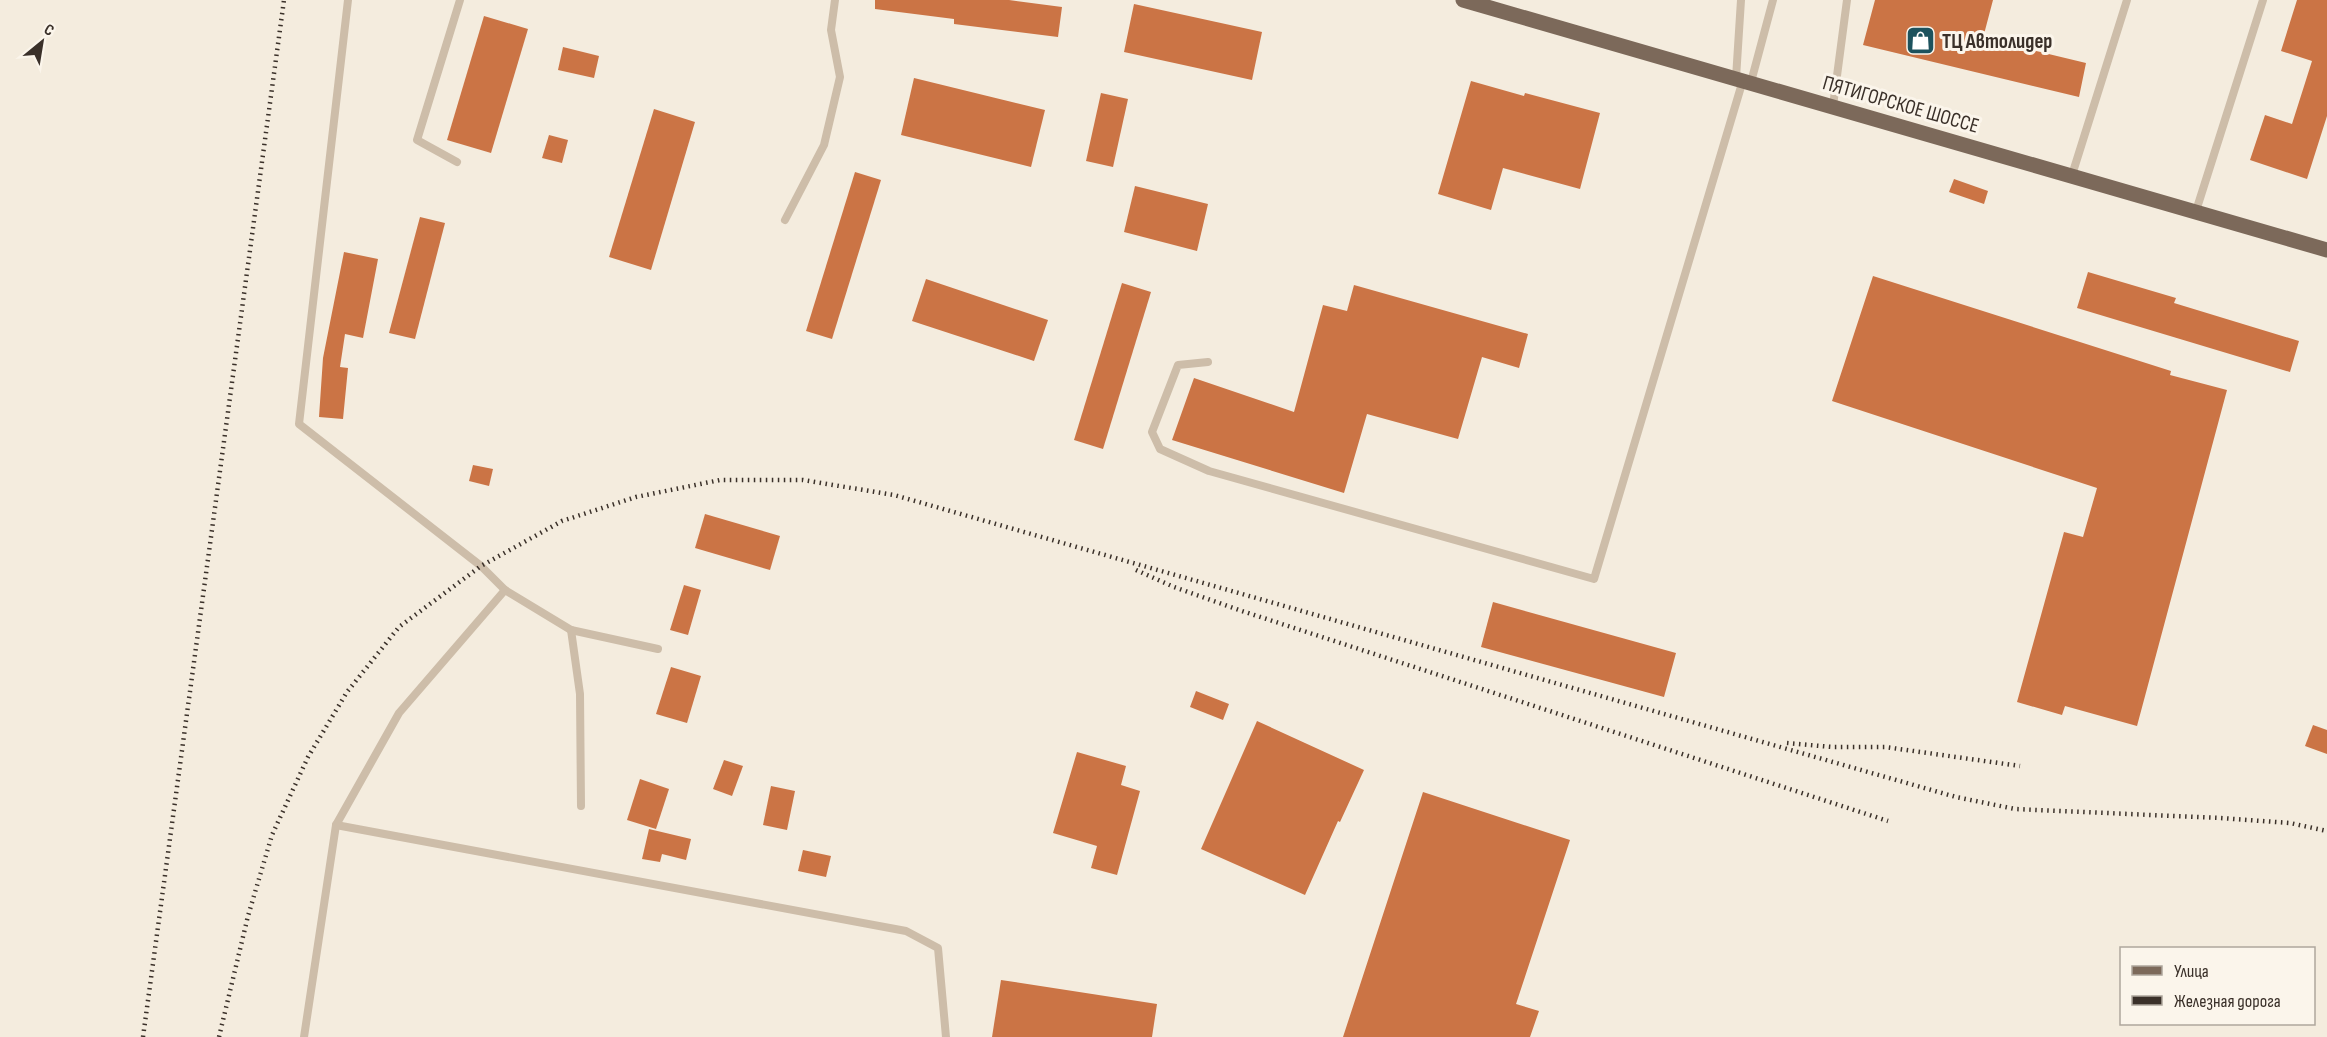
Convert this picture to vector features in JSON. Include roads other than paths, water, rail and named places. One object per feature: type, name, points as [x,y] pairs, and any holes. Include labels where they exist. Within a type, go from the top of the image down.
[{"type":"main road","name":"ПЯТИГОРСКОЕ ШОССЕ","points":[[1463,0],[2327,250]]},
{"type":"lane","points":[[348,0],[298,424],[481,566],[505,590],[571,630],[658,650]]},
{"type":"lane","points":[[457,162],[417,140],[460,0]]},
{"type":"lane","points":[[785,220],[824,145],[840,77],[831,30],[835,0]]},
{"type":"lane","points":[[1741,0],[1743,80]]},
{"type":"lane","points":[[1208,362],[1178,365],[1152,432],[1160,449],[1209,471],[1594,579],[1743,80],[1773,0]]},
{"type":"lane","points":[[1833,106],[1847,0]]},
{"type":"lane","points":[[2072,175],[2127,0]]},
{"type":"lane","points":[[2196,211],[2263,0]]},
{"type":"lane","points":[[304,1037],[336,825],[399,713],[505,590]]},
{"type":"lane","points":[[571,630],[580,694],[581,806]]},
{"type":"lane","points":[[336,825],[906,931],[938,948],[946,1037]]},
{"type":"railway","points":[[143,1037],[284,0]]},
{"type":"railway","points":[[219,1037],[248,916],[272,835],[308,757],[347,692],[399,627],[481,566],[562,521],[636,497],[720,480],[803,480],[894,495],[1956,797],[2015,809],[2220,818],[2290,823],[2327,831]]},
{"type":"railway","points":[[1136,570],[1174,587],[1242,611],[1888,821]]},
{"type":"railway","points":[[1787,743],[1832,747],[1885,747],[2020,766]]},
{"type":"place","name":"ТЦ Автолидер","points":[[1921,41]]}]
